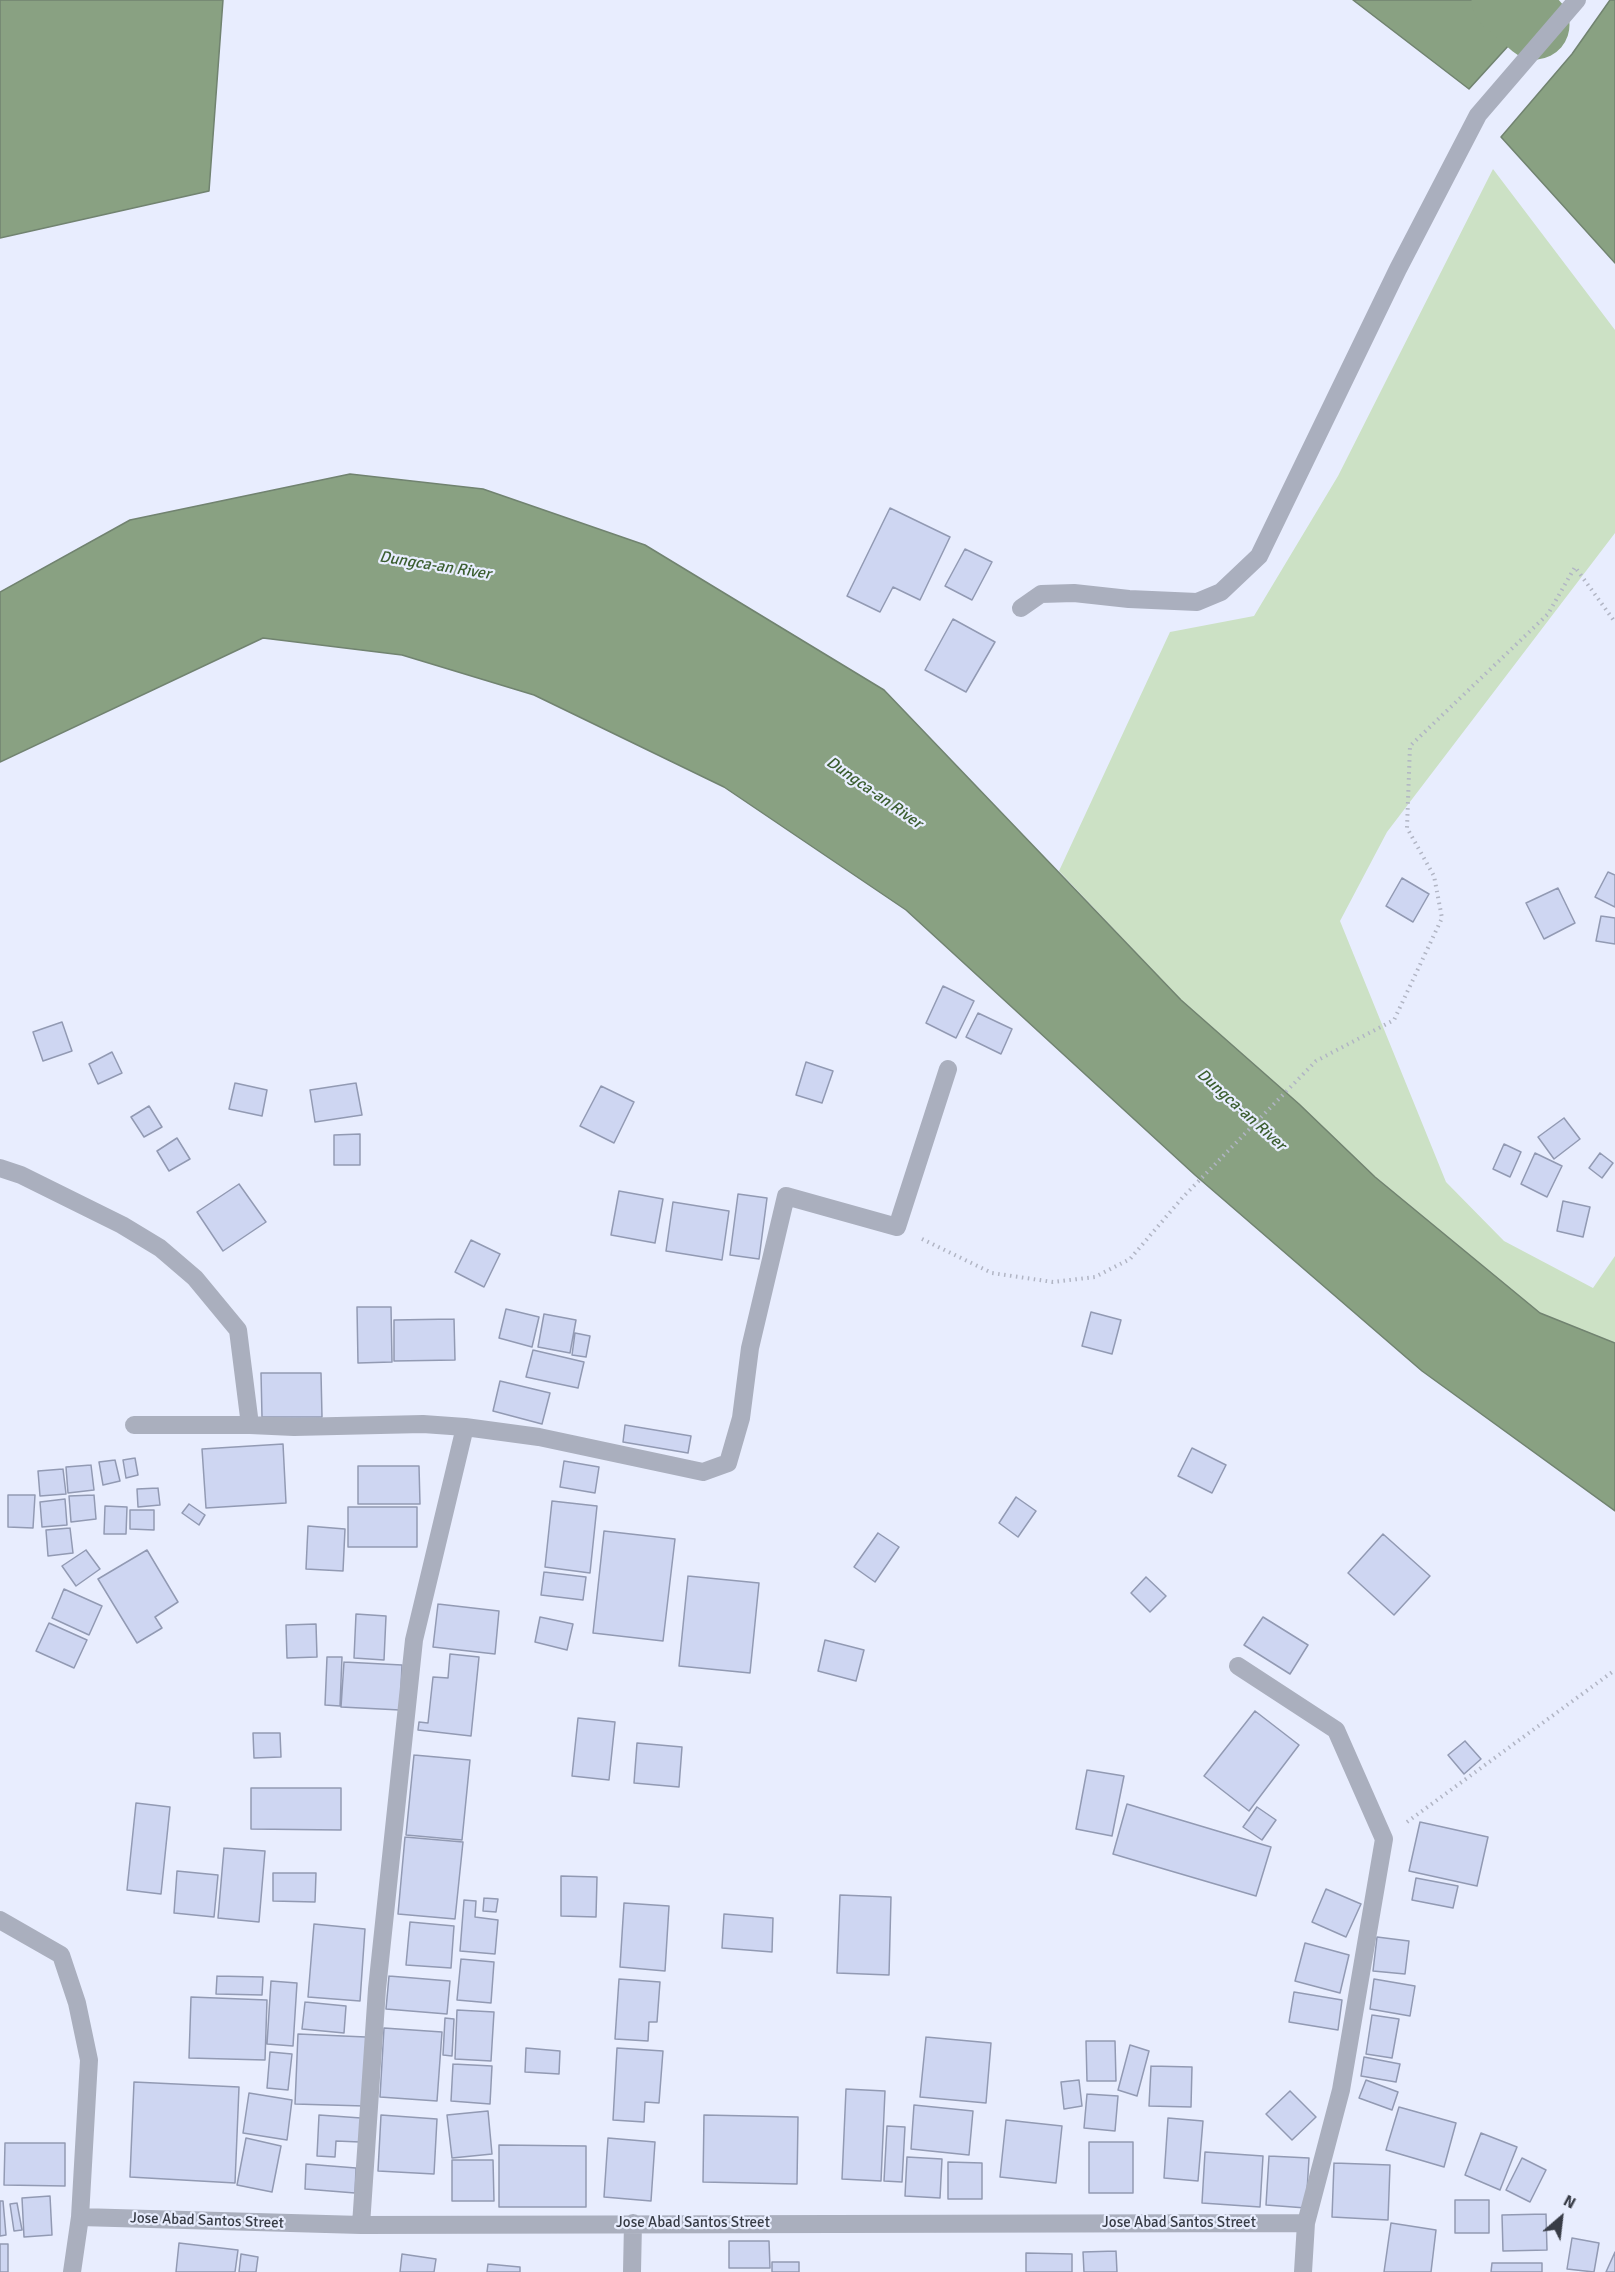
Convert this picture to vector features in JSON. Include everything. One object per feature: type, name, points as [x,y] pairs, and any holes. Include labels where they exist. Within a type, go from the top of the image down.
[{"type":"street","points":[[1021,608],[1041,594],[1074,593],[1129,599],[1197,602],[1221,592],[1259,556],[1398,269],[1478,115],[1576,0]]},
{"type":"street","points":[[134,1425],[294,1427],[423,1424],[539,1437],[702,1472],[728,1463],[741,1418],[750,1348],[786,1196],[897,1227],[948,1069]]},
{"type":"street","points":[[0,1168],[21,1175],[122,1225],[160,1248],[195,1278],[238,1330],[250,1425]]},
{"type":"street","points":[[361,2225],[377,1989],[414,1640],[465,1427]]},
{"type":"street","points":[[1238,1666],[1336,1730],[1384,1839],[1341,2090],[1306,2223],[1303,2272]]},
{"type":"street","points":[[0,1920],[61,1955],[77,2003],[89,2060],[80,2217],[72,2272]]},
{"type":"street","name":"Jose Abad Santos Street","points":[[80,2217],[361,2225],[1306,2223]]},
{"type":"street","points":[[632,2272],[633,2223]]},
{"type":"path","points":[[897,1227],[992,1273],[1053,1282],[1095,1277],[1130,1259],[1183,1197],[1316,1061],[1394,1020],[1442,918],[1434,876],[1407,828],[1410,746],[1548,614],[1575,567],[1615,622]]},
{"type":"path","points":[[1384,1839],[1615,1670]]},
{"type":"shaded area","points":[[1493,169],[1615,330],[1615,533],[1387,832],[1340,921],[1446,1182],[1504,1241],[1593,1288],[1615,1256],[1615,1343],[1540,1313],[1375,1177],[1299,1104],[1181,1000],[1059,871],[1170,632],[1254,616],[1338,476]]},
{"type":"water","points":[[0,0],[223,0],[209,191],[0,238]]},
{"type":"water","points":[[1353,0],[1550,0],[1469,89]]},
{"type":"water","points":[[1610,0],[1615,0],[1615,263],[1501,137],[1572,54]]},
{"type":"water","name":"Dungca-an River","points":[[350,474],[483,489],[645,545],[884,690],[1181,1000],[1299,1104],[1375,1177],[1540,1313],[1615,1343],[1615,1511],[1422,1371],[1195,1175],[906,910],[724,787],[534,695],[402,655],[263,638],[0,762],[0,592],[130,520]]},
{"type":"building","points":[[890,508],[950,537],[920,600],[893,587],[880,612],[847,596]]},
{"type":"building","points":[[965,549],[992,562],[972,600],[945,586]]},
{"type":"building","points":[[953,619],[995,642],[966,692],[925,670]]},
{"type":"building","points":[[1608,872],[1615,875],[1615,907],[1595,897]]},
{"type":"building","points":[[1402,878],[1429,894],[1413,922],[1386,906]]},
{"type":"building","points":[[1558,888],[1575,923],[1544,939],[1526,903]]},
{"type":"building","points":[[1601,916],[1615,918],[1615,944],[1596,941]]},
{"type":"building","points":[[943,986],[974,1001],[956,1038],[926,1023]]},
{"type":"building","points":[[978,1013],[1012,1029],[1001,1054],[966,1037]]},
{"type":"building","points":[[62,1022],[72,1051],[43,1061],[33,1032]]},
{"type":"building","points":[[112,1052],[122,1073],[98,1084],[89,1064]]},
{"type":"building","points":[[806,1062],[833,1071],[822,1103],[796,1095]]},
{"type":"building","points":[[235,1083],[267,1090],[262,1116],[229,1109]]},
{"type":"building","points":[[356,1083],[362,1115],[315,1122],[310,1090]]},
{"type":"building","points":[[601,1086],[634,1102],[614,1143],[580,1126]]},
{"type":"building","points":[[149,1106],[162,1127],[144,1137],[131,1117]]},
{"type":"building","points":[[1564,1118],[1580,1139],[1554,1159],[1538,1137]]},
{"type":"building","points":[[360,1134],[360,1165],[334,1165],[334,1135]]},
{"type":"building","points":[[177,1138],[190,1159],[169,1171],[157,1151]]},
{"type":"building","points":[[1504,1144],[1521,1152],[1510,1177],[1493,1169]]},
{"type":"building","points":[[1535,1153],[1562,1166],[1547,1197],[1521,1184]]},
{"type":"building","points":[[1600,1153],[1613,1163],[1602,1178],[1589,1168]]},
{"type":"building","points":[[239,1184],[266,1222],[223,1251],[197,1212]]},
{"type":"building","points":[[619,1191],[663,1199],[655,1243],[611,1235]]},
{"type":"building","points":[[738,1194],[767,1198],[759,1259],[730,1255]]},
{"type":"building","points":[[1563,1201],[1590,1207],[1583,1237],[1557,1231]]},
{"type":"building","points":[[673,1202],[729,1211],[722,1260],[666,1251]]},
{"type":"building","points":[[471,1240],[500,1254],[484,1287],[455,1272]]},
{"type":"building","points":[[357,1307],[391,1307],[392,1362],[358,1363]]},
{"type":"building","points":[[506,1309],[539,1317],[532,1347],[499,1338]]},
{"type":"building","points":[[1091,1312],[1121,1320],[1112,1354],[1082,1346]]},
{"type":"building","points":[[544,1314],[576,1320],[570,1353],[538,1347]]},
{"type":"building","points":[[454,1319],[455,1360],[394,1361],[394,1320]]},
{"type":"building","points":[[575,1333],[590,1336],[586,1357],[572,1355]]},
{"type":"building","points":[[533,1350],[584,1362],[578,1388],[526,1377]]},
{"type":"building","points":[[261,1373],[321,1373],[322,1417],[262,1417]]},
{"type":"building","points":[[500,1381],[550,1393],[542,1424],[493,1411]]},
{"type":"building","points":[[625,1425],[691,1436],[688,1453],[623,1442]]},
{"type":"building","points":[[283,1444],[286,1503],[206,1508],[202,1449]]},
{"type":"building","points":[[1192,1448],[1226,1465],[1212,1493],[1178,1476]]},
{"type":"building","points":[[135,1458],[138,1475],[126,1478],[123,1460]]},
{"type":"building","points":[[115,1460],[120,1481],[103,1485],[99,1462]]},
{"type":"building","points":[[564,1461],[599,1467],[595,1493],[560,1487]]},
{"type":"building","points":[[91,1465],[94,1490],[68,1493],[66,1467]]},
{"type":"building","points":[[358,1466],[419,1466],[420,1504],[358,1504]]},
{"type":"building","points":[[63,1469],[66,1494],[40,1496],[38,1471]]},
{"type":"building","points":[[158,1488],[160,1505],[138,1507],[137,1489]]},
{"type":"building","points":[[8,1495],[35,1495],[33,1528],[8,1527]]},
{"type":"building","points":[[94,1495],[96,1519],[71,1522],[69,1496]]},
{"type":"building","points":[[1016,1497],[1036,1511],[1018,1537],[999,1523]]},
{"type":"building","points":[[65,1499],[67,1525],[42,1527],[40,1502]]},
{"type":"building","points":[[552,1501],[597,1506],[590,1573],[545,1567]]},
{"type":"building","points":[[189,1504],[205,1515],[199,1525],[182,1513]]},
{"type":"building","points":[[105,1506],[127,1507],[126,1534],[104,1534]]},
{"type":"building","points":[[348,1507],[417,1507],[417,1547],[348,1547]]},
{"type":"building","points":[[130,1510],[154,1510],[154,1530],[130,1529]]},
{"type":"building","points":[[308,1526],[345,1529],[343,1571],[306,1569]]},
{"type":"building","points":[[70,1528],[73,1553],[48,1556],[46,1530]]},
{"type":"building","points":[[604,1531],[675,1539],[663,1641],[593,1633]]},
{"type":"building","points":[[878,1533],[899,1547],[875,1582],[854,1567]]},
{"type":"building","points":[[1383,1534],[1430,1576],[1394,1615],[1348,1573]]},
{"type":"building","points":[[86,1550],[100,1569],[76,1586],[62,1566]]},
{"type":"building","points":[[147,1550],[178,1602],[155,1617],[162,1628],[137,1643],[98,1579]]},
{"type":"building","points":[[544,1572],[586,1577],[583,1600],[541,1595]]},
{"type":"building","points":[[688,1576],[759,1583],[750,1673],[679,1666]]},
{"type":"building","points":[[1146,1577],[1166,1596],[1150,1612],[1131,1593]]},
{"type":"building","points":[[64,1589],[102,1606],[89,1635],[52,1618]]},
{"type":"building","points":[[438,1604],[499,1611],[495,1654],[433,1647]]},
{"type":"building","points":[[356,1614],[386,1616],[384,1660],[354,1658]]},
{"type":"building","points":[[540,1617],[573,1624],[567,1650],[535,1642]]},
{"type":"building","points":[[1263,1617],[1308,1645],[1290,1674],[1244,1645]]},
{"type":"building","points":[[49,1623],[87,1640],[74,1668],[36,1651]]},
{"type":"building","points":[[316,1624],[317,1657],[287,1658],[286,1625]]},
{"type":"building","points":[[825,1640],[864,1650],[856,1681],[818,1671]]},
{"type":"building","points":[[450,1654],[479,1657],[471,1736],[418,1730],[419,1722],[428,1723],[433,1677],[448,1678]]},
{"type":"building","points":[[327,1657],[342,1657],[340,1706],[325,1705]]},
{"type":"building","points":[[344,1662],[402,1665],[400,1710],[341,1707]]},
{"type":"building","points":[[1255,1711],[1299,1745],[1249,1811],[1204,1776]]},
{"type":"building","points":[[578,1718],[615,1722],[609,1780],[572,1776]]},
{"type":"building","points":[[253,1733],[280,1733],[281,1757],[254,1758]]},
{"type":"building","points":[[1465,1741],[1481,1759],[1464,1774],[1448,1755]]},
{"type":"building","points":[[637,1743],[682,1747],[679,1787],[634,1783]]},
{"type":"building","points":[[414,1755],[470,1760],[462,1840],[406,1835]]},
{"type":"building","points":[[1087,1770],[1124,1776],[1112,1836],[1076,1829]]},
{"type":"building","points":[[251,1788],[341,1788],[341,1830],[251,1829]]},
{"type":"building","points":[[136,1803],[170,1807],[161,1894],[127,1890]]},
{"type":"building","points":[[1127,1804],[1271,1847],[1256,1896],[1113,1854]]},
{"type":"building","points":[[1257,1807],[1276,1820],[1262,1840],[1243,1827]]},
{"type":"building","points":[[1420,1822],[1488,1837],[1477,1886],[1409,1871]]},
{"type":"building","points":[[405,1837],[463,1842],[455,1919],[398,1914]]},
{"type":"building","points":[[224,1848],[265,1851],[259,1922],[218,1918]]},
{"type":"building","points":[[177,1871],[218,1875],[214,1917],[174,1913]]},
{"type":"building","points":[[273,1873],[316,1873],[315,1902],[273,1901]]},
{"type":"building","points":[[561,1876],[597,1877],[596,1917],[561,1916]]},
{"type":"building","points":[[1416,1878],[1458,1886],[1453,1908],[1412,1900]]},
{"type":"building","points":[[1326,1889],[1361,1904],[1346,1937],[1312,1922]]},
{"type":"building","points":[[840,1895],[891,1897],[889,1975],[837,1973]]},
{"type":"building","points":[[484,1898],[498,1899],[496,1912],[483,1911]]},
{"type":"building","points":[[464,1900],[476,1901],[475,1917],[498,1920],[495,1954],[460,1951]]},
{"type":"building","points":[[624,1903],[669,1906],[665,1971],[620,1967]]},
{"type":"building","points":[[724,1914],[773,1918],[772,1952],[722,1948]]},
{"type":"building","points":[[410,1922],[454,1926],[451,1968],[406,1965]]},
{"type":"building","points":[[314,1924],[365,1929],[360,2001],[308,1997]]},
{"type":"building","points":[[1377,1937],[1409,1941],[1405,1974],[1373,1971]]},
{"type":"building","points":[[1305,1943],[1349,1955],[1340,1993],[1295,1981]]},
{"type":"building","points":[[461,1959],[494,1962],[491,2003],[457,2000]]},
{"type":"building","points":[[217,1976],[263,1977],[262,1995],[216,1994]]},
{"type":"building","points":[[389,1976],[450,1981],[447,2014],[386,2009]]},
{"type":"building","points":[[619,1979],[660,1982],[657,2022],[649,2022],[648,2041],[615,2039]]},
{"type":"building","points":[[1374,1979],[1415,1986],[1410,2016],[1370,2009]]},
{"type":"building","points":[[271,1981],[297,1983],[293,2046],[267,2044]]},
{"type":"building","points":[[1294,1992],[1342,2000],[1338,2030],[1289,2022]]},
{"type":"building","points":[[191,1997],[267,2000],[265,2060],[189,2058]]},
{"type":"building","points":[[305,2002],[346,2006],[344,2033],[302,2029]]},
{"type":"building","points":[[457,2010],[494,2012],[491,2061],[455,2059]]},
{"type":"building","points":[[1372,2015],[1399,2019],[1392,2058],[1366,2054]]},
{"type":"building","points":[[445,2018],[454,2019],[452,2056],[443,2055]]},
{"type":"building","points":[[384,2028],[442,2032],[437,2101],[380,2097]]},
{"type":"building","points":[[298,2034],[366,2037],[364,2106],[295,2104]]},
{"type":"building","points":[[926,2037],[991,2043],[986,2103],[920,2097]]},
{"type":"building","points":[[1086,2041],[1115,2041],[1116,2081],[1087,2081]]},
{"type":"building","points":[[1130,2045],[1149,2051],[1137,2096],[1118,2090]]},
{"type":"building","points":[[526,2048],[560,2051],[559,2074],[525,2072]]},
{"type":"building","points":[[617,2048],[663,2051],[659,2103],[645,2102],[644,2122],[613,2120]]},
{"type":"building","points":[[270,2052],[292,2054],[288,2090],[267,2088]]},
{"type":"building","points":[[1364,2057],[1400,2064],[1396,2082],[1361,2076]]},
{"type":"building","points":[[453,2064],[492,2066],[490,2104],[451,2101]]},
{"type":"building","points":[[1151,2066],[1192,2067],[1191,2107],[1149,2106]]},
{"type":"building","points":[[1079,2080],[1082,2106],[1064,2109],[1061,2082]]},
{"type":"building","points":[[1366,2080],[1398,2092],[1392,2110],[1359,2098]]},
{"type":"building","points":[[134,2082],[239,2087],[235,2183],[130,2177]]},
{"type":"building","points":[[846,2089],[885,2091],[881,2181],[842,2179]]},
{"type":"building","points":[[1290,2091],[1316,2117],[1292,2140],[1266,2114]]},
{"type":"building","points":[[249,2093],[292,2100],[287,2140],[243,2133]]},
{"type":"building","points":[[1087,2094],[1118,2096],[1115,2131],[1084,2128]]},
{"type":"building","points":[[914,2105],[973,2111],[969,2155],[911,2149]]},
{"type":"building","points":[[1399,2107],[1456,2123],[1444,2167],[1386,2150]]},
{"type":"building","points":[[488,2111],[492,2154],[452,2158],[447,2115]]},
{"type":"building","points":[[319,2115],[361,2118],[360,2142],[336,2141],[335,2157],[317,2156]]},
{"type":"building","points":[[381,2115],[437,2119],[434,2174],[378,2171]]},
{"type":"building","points":[[704,2115],[798,2117],[797,2184],[703,2182]]},
{"type":"building","points":[[1168,2118],[1203,2121],[1198,2181],[1164,2178]]},
{"type":"building","points":[[1006,2120],[1062,2126],[1056,2183],[1000,2177]]},
{"type":"building","points":[[887,2126],[905,2127],[902,2182],[884,2181]]},
{"type":"building","points":[[1481,2133],[1517,2147],[1500,2190],[1465,2175]]},
{"type":"building","points":[[246,2138],[281,2146],[272,2192],[237,2185]]},
{"type":"building","points":[[608,2138],[655,2142],[651,2201],[604,2197]]},
{"type":"building","points":[[1089,2142],[1133,2142],[1133,2193],[1089,2193]]},
{"type":"building","points":[[5,2143],[65,2143],[65,2186],[4,2185]]},
{"type":"building","points":[[499,2145],[586,2146],[586,2207],[499,2207]]},
{"type":"building","points":[[1205,2152],[1263,2156],[1260,2207],[1202,2203]]},
{"type":"building","points":[[1269,2156],[1309,2158],[1306,2208],[1266,2205]]},
{"type":"building","points":[[907,2157],[942,2159],[940,2198],[905,2196]]},
{"type":"building","points":[[1522,2158],[1546,2170],[1530,2202],[1506,2190]]},
{"type":"building","points":[[452,2160],[493,2160],[494,2201],[452,2201]]},
{"type":"building","points":[[948,2162],[982,2163],[982,2199],[948,2199]]},
{"type":"building","points":[[1334,2163],[1390,2165],[1388,2220],[1332,2217]]},
{"type":"building","points":[[306,2164],[356,2168],[355,2193],[305,2189]]},
{"type":"building","points":[[50,2196],[52,2235],[24,2237],[22,2198]]},
{"type":"building","points":[[1455,2200],[1489,2200],[1489,2233],[1455,2233]]},
{"type":"building","points":[[0,2201],[3,2201],[6,2235],[0,2236]]},
{"type":"building","points":[[17,2203],[22,2230],[14,2231],[10,2204]]},
{"type":"building","points":[[1546,2214],[1547,2250],[1503,2251],[1502,2215]]},
{"type":"building","points":[[1391,2223],[1436,2230],[1431,2272],[1384,2272]]},
{"type":"building","points":[[1572,2238],[1599,2243],[1594,2272],[1567,2269]]},
{"type":"building","points":[[729,2241],[769,2241],[770,2268],[729,2268]]},
{"type":"building","points":[[179,2243],[238,2250],[235,2272],[176,2272]]},
{"type":"building","points":[[0,2244],[8,2244],[8,2272],[0,2272]]},
{"type":"building","points":[[1116,2251],[1117,2272],[1084,2272],[1083,2252]]},
{"type":"building","points":[[1615,2252],[1615,2272],[1606,2272]]},
{"type":"building","points":[[1026,2253],[1072,2254],[1072,2272],[1026,2272]]},
{"type":"building","points":[[241,2254],[258,2257],[256,2272],[239,2272]]},
{"type":"building","points":[[402,2254],[436,2259],[434,2272],[400,2272]]},
{"type":"building","points":[[772,2262],[799,2262],[799,2272],[772,2272]]},
{"type":"building","points":[[1492,2263],[1542,2263],[1542,2272],[1491,2272]]},
{"type":"building","points":[[488,2264],[520,2267],[520,2272],[487,2272]]},
{"type":"waterway","points":[[1506,0],[1535,25]]}]
